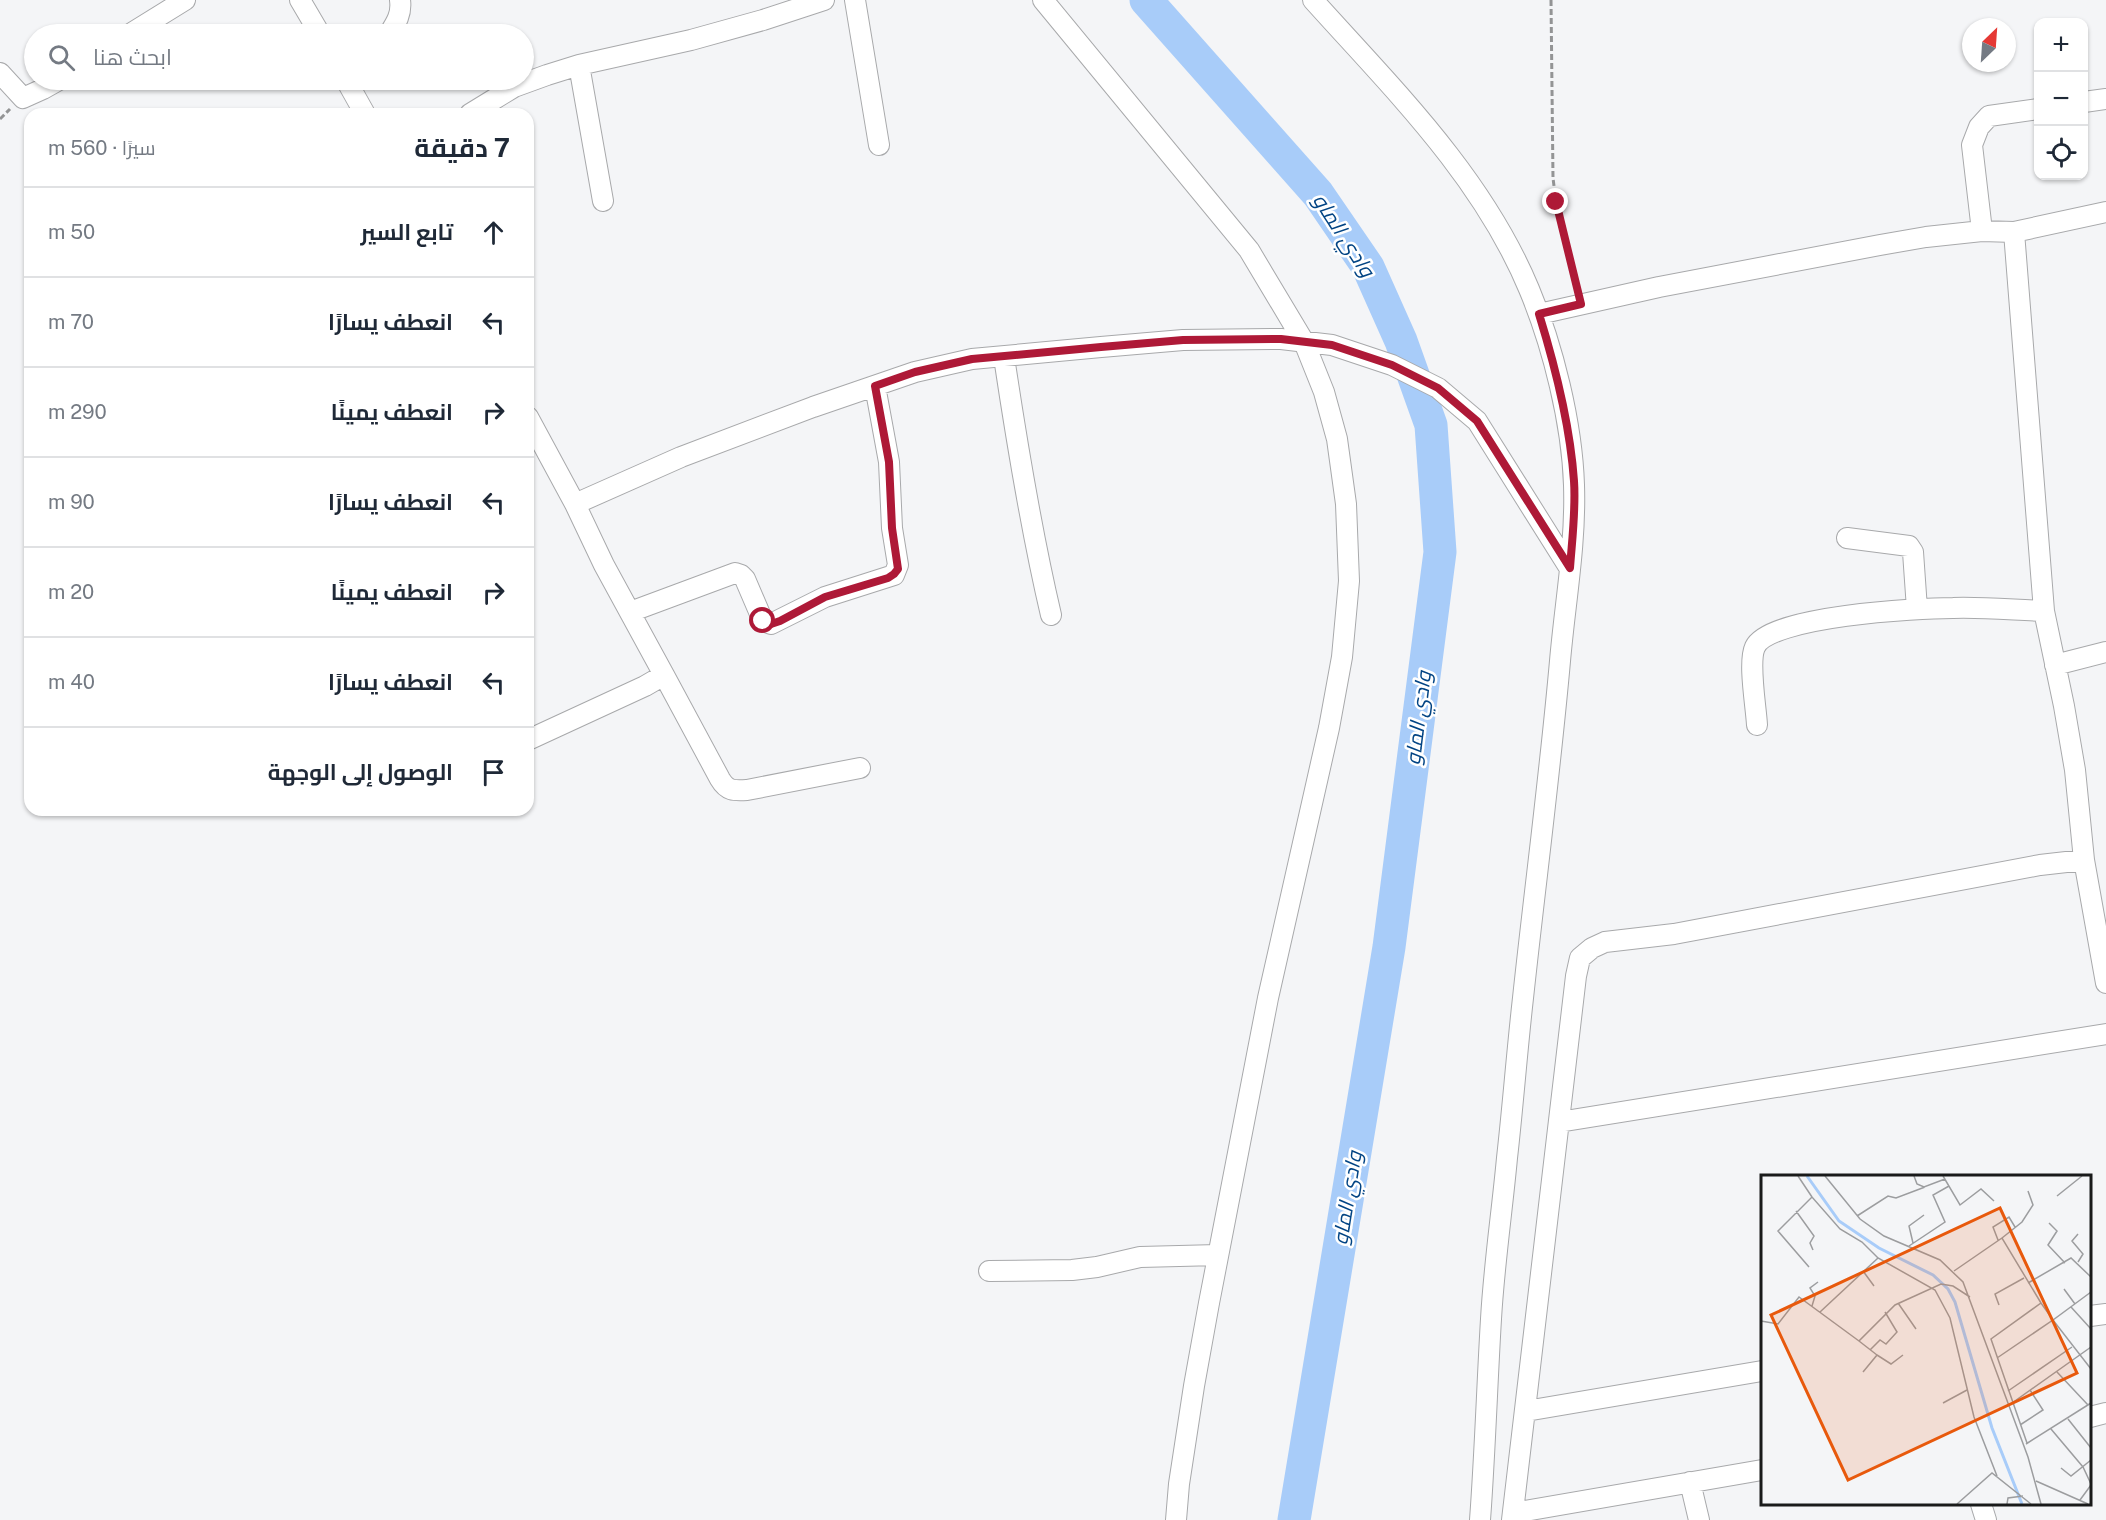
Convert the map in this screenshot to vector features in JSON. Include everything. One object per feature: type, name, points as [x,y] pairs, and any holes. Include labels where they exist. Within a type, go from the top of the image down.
[{"type":"street","points":[[146,24],[184,0]]},
{"type":"street","points":[[300,0],[314,24]]},
{"type":"street","points":[[396,24],[401,9],[400,0]]},
{"type":"street","points":[[534,80],[579,65],[691,40],[824,0]]},
{"type":"street","points":[[855,0],[879,145]]},
{"type":"street","points":[[1043,0],[1249,250],[1304,342],[1324,392],[1337,439],[1346,504],[1349,581],[1342,657],[1329,728],[1268,998],[1218,1255],[1194,1386],[1179,1484],[1176,1520]]},
{"type":"street","points":[[1313,0],[1382,75],[1471,183],[1518,264],[1539,314],[1569,432],[1574,483],[1574,520],[1554,730],[1523,998],[1491,1316],[1480,1520]]},
{"type":"street","points":[[579,65],[603,201]]},
{"type":"street","points":[[0,73],[23,98],[41,90]]},
{"type":"street","points":[[352,90],[362,108]]},
{"type":"street","points":[[480,108],[509,90]]},
{"type":"street","points":[[2088,101],[2106,99]]},
{"type":"street","points":[[1982,231],[1972,145],[1979,127],[1989,116],[2034,110]]},
{"type":"street","points":[[1539,314],[1659,286],[1719,277],[1819,255],[1926,237],[1982,231],[2014,232],[2106,212]]},
{"type":"street","points":[[2014,232],[2044,611],[2075,770],[2084,860],[2106,983]]},
{"type":"street","points":[[575,504],[681,457],[915,372],[972,359],[1183,340],[1281,339],[1332,345],[1392,365],[1438,388],[1477,421],[1570,568]]},
{"type":"street","points":[[1004,357],[1021,470],[1051,615]]},
{"type":"street","points":[[630,612],[735,573],[745,579],[763,621],[771,624],[825,597],[894,574],[898,565],[892,528],[890,471],[884,425],[875,386]]},
{"type":"street","points":[[534,428],[575,504],[604,565],[725,786],[734,791],[747,790],[860,768]]},
{"type":"street","points":[[1847,538],[1909,546],[1913,552],[1917,609]]},
{"type":"street","points":[[1757,724],[1752,660],[1755,646],[1766,635],[1783,628],[1837,617],[1917,609],[2044,611]]},
{"type":"street","points":[[2055,665],[2106,652]]},
{"type":"street","points":[[534,737],[664,675]]},
{"type":"street","points":[[1761,1470],[1513,1516],[1575,976],[1580,958],[1592,948],[1605,942],[1674,934],[2040,865],[2084,860]]},
{"type":"street","points":[[1559,1122],[2106,1034]]},
{"type":"street","points":[[989,1271],[1072,1270],[1096,1268],[1140,1257],[1218,1255]]},
{"type":"street","points":[[2091,1316],[2106,1314]]},
{"type":"street","points":[[1526,1411],[1761,1371]]},
{"type":"street","points":[[2091,1417],[2106,1413]]},
{"type":"street","points":[[1690,1482],[1699,1520]]},
{"type":"street","points":[[1982,1505],[1986,1520]]},
{"type":"path","points":[[1551,0],[1552,178],[1581,304]]},
{"type":"waterway","name":"وادي الماو","points":[[1146,0],[1318,194],[1368,267],[1401,341],[1431,425],[1440,552],[1389,947],[1294,1520]]},
{"type":"route","points":[[763,621],[771,624],[780,621],[825,597],[888,578],[898,569],[892,528],[889,462],[875,386],[915,372],[972,359],[1183,340],[1281,339],[1332,345],[1392,365],[1438,388],[1477,421],[1570,568],[1574,483],[1569,432],[1539,314],[1581,304],[1556,202]]}]
